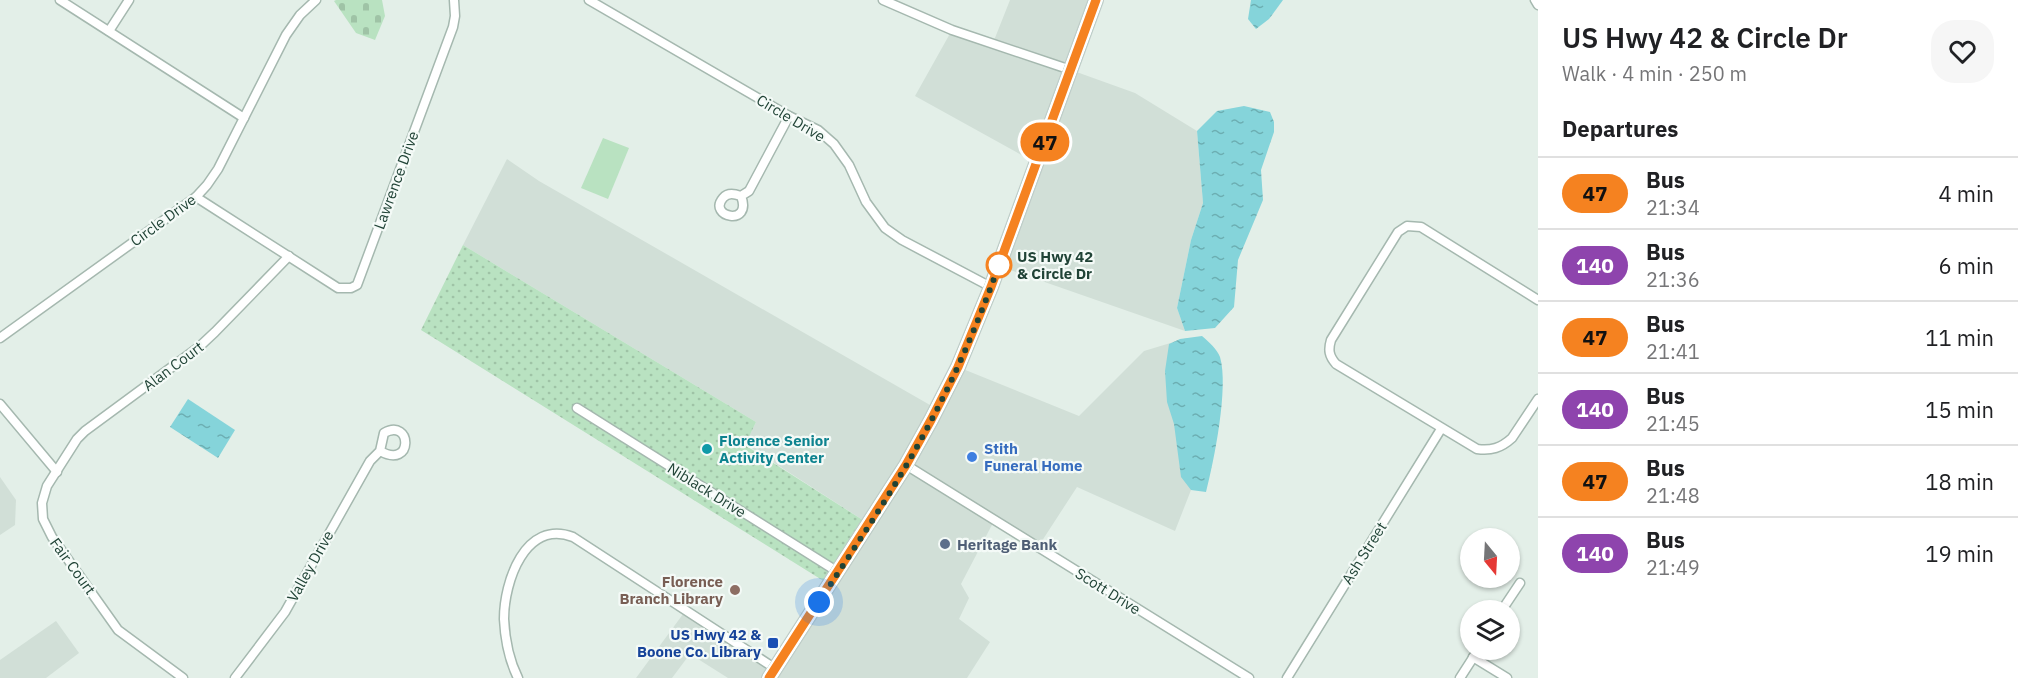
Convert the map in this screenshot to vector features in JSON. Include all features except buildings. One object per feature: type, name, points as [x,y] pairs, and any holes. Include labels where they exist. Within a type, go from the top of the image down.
[{"type":"main road","points":[[772,673],[906,465],[958,367],[991,287],[1096,0]]},
{"type":"street","points":[[60,0],[244,118]]},
{"type":"street","points":[[109,31],[129,0]]},
{"type":"street","name":"Circle Drive","points":[[0,338],[196,197],[218,169],[286,35],[300,15],[316,0]]},
{"type":"street","name":"Lawrence Drive","points":[[289,256],[338,288],[351,288],[360,280],[453,27],[454,0]]},
{"type":"street","name":"Circle Drive","points":[[589,0],[789,116],[818,130],[834,144],[849,165],[866,202],[885,228],[902,240],[991,287]]},
{"type":"street","points":[[883,0],[952,30],[1071,70]]},
{"type":"street","points":[[1535,0],[1538,5]]},
{"type":"street","points":[[741,196],[749,190],[789,116]]},
{"type":"street","points":[[196,197],[289,256]]},
{"type":"street","points":[[1538,300],[1421,227],[1407,226],[1398,232],[1331,340],[1330,355],[1335,364],[1477,449],[1500,447],[1512,438],[1538,399]]},
{"type":"street","name":"Alan Court","points":[[57,472],[77,439],[85,431],[199,347],[289,256]]},
{"type":"street","points":[[0,404],[57,472]]},
{"type":"street","name":"Niblack Drive","points":[[577,408],[838,572]]},
{"type":"street","name":"Ash Street","points":[[1287,678],[1441,429]]},
{"type":"street","name":"Valley Drive","points":[[235,678],[285,612],[370,461],[380,450]]},
{"type":"street","name":"Scott Drive","points":[[906,465],[1249,678]]},
{"type":"street","name":"Fair Court","points":[[57,472],[47,486],[42,503],[43,519],[47,530],[118,630],[183,678]]},
{"type":"street","points":[[518,678],[508,653],[505,633],[505,602],[508,584],[521,556],[532,544],[544,536],[559,534],[573,537],[772,673]]},
{"type":"street","points":[[1460,678],[1472,660]]},
{"type":"street","points":[[1485,660],[1507,678]]},
{"type":"shaded area","points":[[1010,0],[1096,0],[1071,70],[1135,93],[1197,131],[1203,203],[1191,240],[1177,308],[1185,331],[999,266],[1036,163],[915,96],[952,30],[993,43]]},
{"type":"shaded area","points":[[507,159],[539,181],[937,409],[958,367],[1079,416],[1144,351],[1187,338],[1191,490],[1175,531],[1077,487],[1038,547],[994,521],[961,584],[969,598],[959,619],[990,642],[967,678],[728,678],[690,654],[672,678],[636,678],[686,610],[776,668],[869,524],[745,444],[756,422],[463,245]]},
{"type":"shaded area","points":[[0,477],[16,500],[15,525],[0,535]]},
{"type":"shaded area","points":[[56,621],[79,653],[46,678],[0,678],[0,660]]},
{"type":"green space","points":[[382,0],[385,16],[375,40],[356,33],[334,1]]},
{"type":"green space","points":[[603,138],[629,148],[608,199],[581,188]]},
{"type":"green space","points":[[463,245],[756,422],[745,445],[869,524],[830,585],[421,330]]},
{"type":"water","points":[[1251,0],[1283,0],[1269,19],[1256,29],[1248,19]]},
{"type":"water","points":[[1244,106],[1270,112],[1274,122],[1274,132],[1261,170],[1263,200],[1238,260],[1234,307],[1215,328],[1185,331],[1177,308],[1191,240],[1203,203],[1197,131],[1217,111]]},
{"type":"water","points":[[1202,336],[1215,348],[1220,357],[1223,386],[1216,444],[1206,492],[1191,490],[1181,477],[1174,424],[1167,402],[1165,371],[1169,344],[1180,339]]},
{"type":"water","points":[[188,399],[235,430],[218,458],[170,427]]},
{"type":"bus line","name":"47","points":[[769,678],[906,465],[958,367],[991,287],[1096,0]]},
{"type":"place","name":"US Hwy 42 & Circle Dr","points":[[999,265]]},
{"type":"place","name":"Florence Senior Activity Center","points":[[707,449]]},
{"type":"place","name":"Stith Funeral Home","points":[[972,457]]},
{"type":"place","name":"Heritage Bank","points":[[945,544]]},
{"type":"place","name":"Florence Branch Library","points":[[735,590]]},
{"type":"place","name":"US Hwy 42 & Boone Co. Library","points":[[773,643]]},
{"type":"route","points":[[819,602],[895,483],[931,420],[958,367],[999,265]]}]
